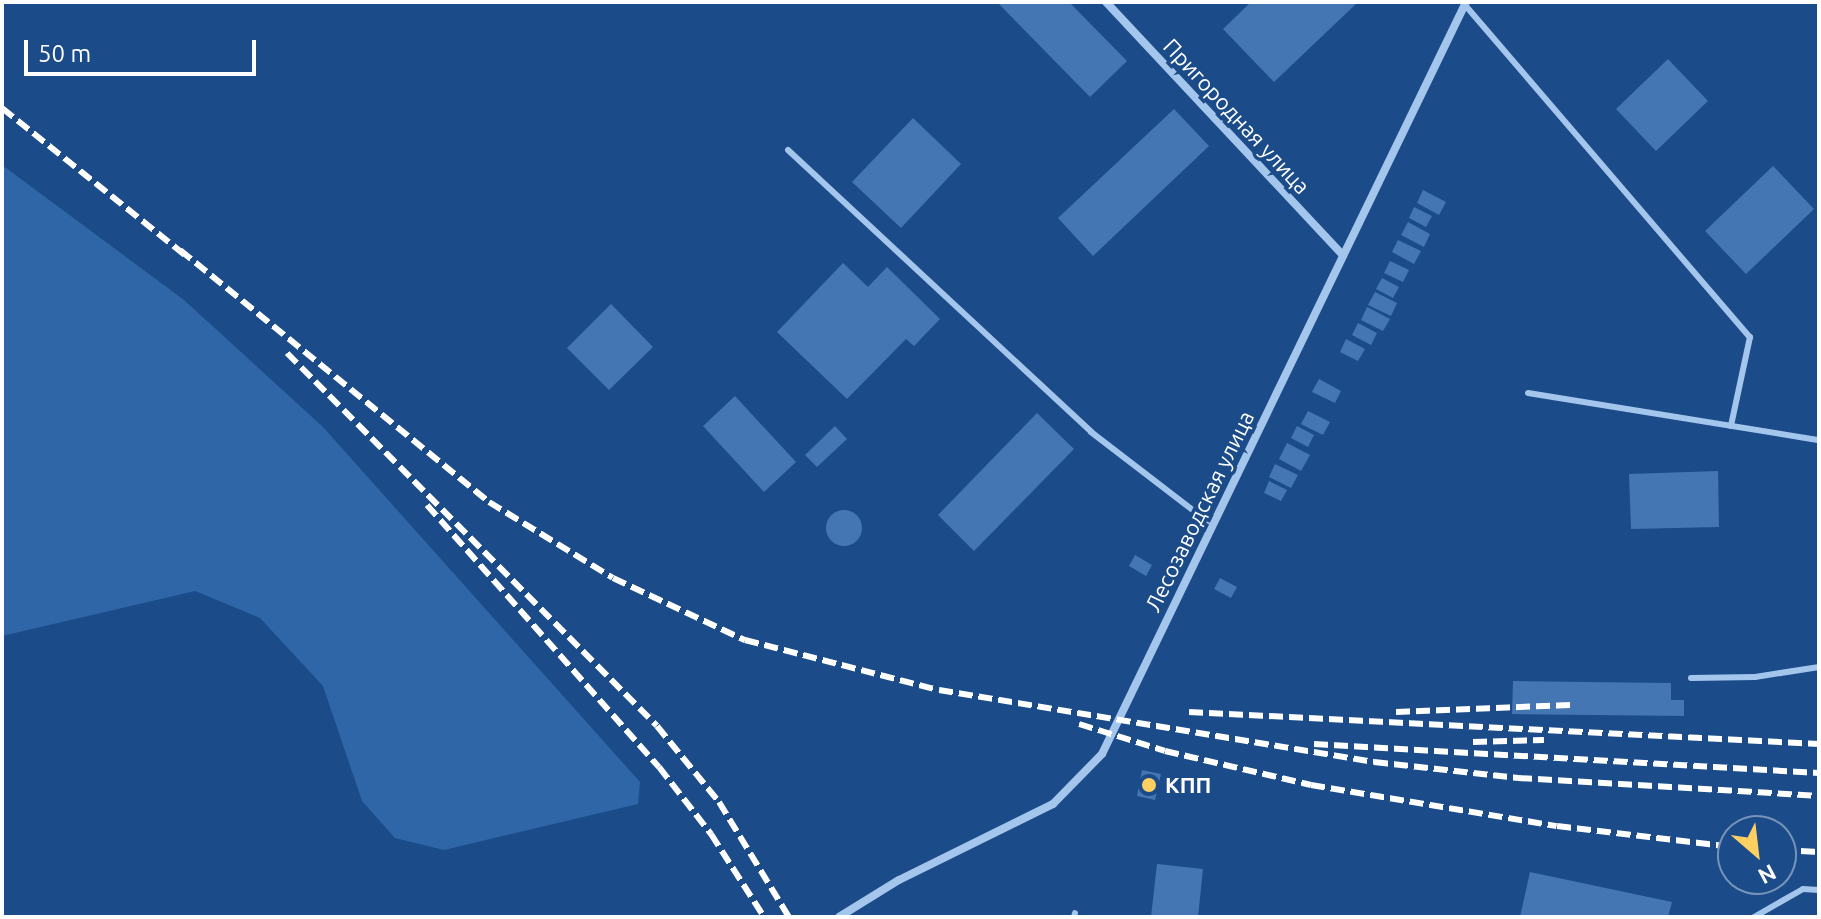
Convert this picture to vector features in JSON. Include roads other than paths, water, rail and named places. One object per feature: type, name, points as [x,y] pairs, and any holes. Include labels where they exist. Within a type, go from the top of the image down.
[{"type":"street","name":"Пригородная улица","points":[[1106,2],[1343,255]]},
{"type":"street","name":"Лесозаводская улица","points":[[839,917],[899,880],[1053,804],[1090,771],[1466,3]]},
{"type":"lane","points":[[1466,3],[1750,337],[1731,426]]},
{"type":"lane","points":[[788,150],[1091,432],[1212,525]]},
{"type":"lane","points":[[1528,393],[1819,440]]},
{"type":"lane","points":[[1691,678],[1755,677],[1819,667]]},
{"type":"lane","points":[[1754,917],[1803,889],[1819,890]]},
{"type":"railway","points":[[2,108],[186,256]]},
{"type":"railway","points":[[180,250],[489,502],[613,578],[745,640],[939,690],[1374,762],[1518,778],[1819,796]]},
{"type":"railway","points":[[287,353],[657,726],[719,802],[789,917]]},
{"type":"railway","points":[[427,505],[659,767],[711,834],[764,917]]},
{"type":"railway","points":[[1396,712],[1571,705]]},
{"type":"railway","points":[[1189,712],[1819,744]]},
{"type":"railway","points":[[1079,724],[1165,751],[1311,785],[1557,826],[1717,845]]},
{"type":"railway","points":[[1473,742],[1544,740]]},
{"type":"railway","points":[[1314,744],[1819,773]]},
{"type":"railway","points":[[1797,851],[1819,852]]},
{"type":"place","name":"КПП","points":[[1149,785]]}]
